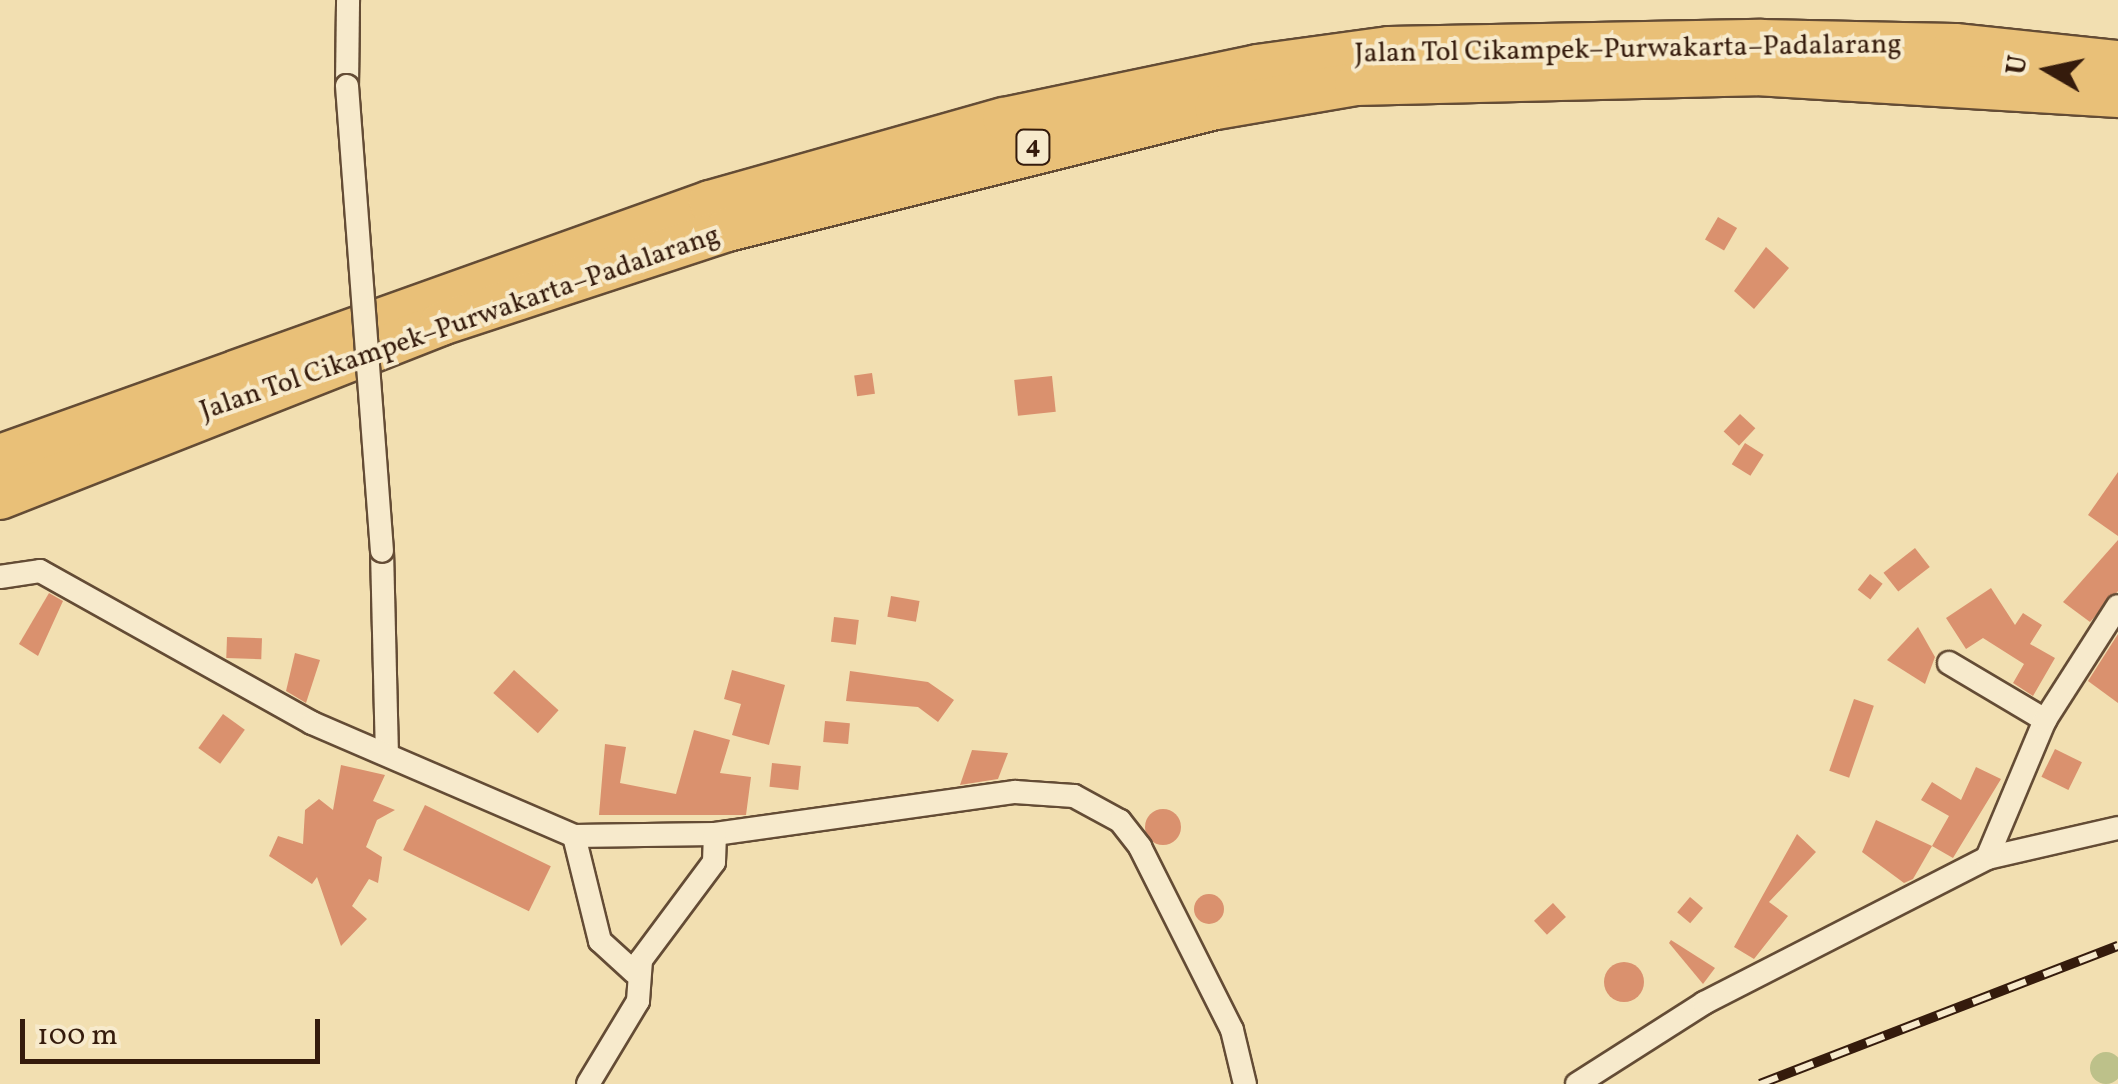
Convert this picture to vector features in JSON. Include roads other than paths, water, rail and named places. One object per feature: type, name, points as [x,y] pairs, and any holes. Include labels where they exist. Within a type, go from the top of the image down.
[{"type":"highway","name":"Jalan Tol Cikampek–Purwakarta–Padalarang","points":[[0,456],[710,202],[1004,119],[1257,66],[1389,48],[1761,42],[1955,45],[2118,62]]},
{"type":"highway","name":"Jalan Tol Cikampek–Purwakarta–Padalarang","points":[[0,498],[441,324],[727,230],[1216,108],[1356,84],[1756,74],[2118,96]]},
{"type":"street","points":[[348,0],[347,86],[382,551],[388,754]]},
{"type":"street","points":[[0,577],[40,571],[312,723],[574,836],[716,834],[1014,792],[1074,796],[1120,821],[1140,846],[1232,1030],[1244,1084]]},
{"type":"street","points":[[1987,858],[2045,720],[2118,606]]},
{"type":"street","points":[[1950,663],[2045,720]]},
{"type":"street","points":[[1577,1084],[1704,1004],[1987,858],[2118,828]]},
{"type":"street","points":[[588,1084],[638,1001],[636,973],[697,894],[716,834]]},
{"type":"street","points":[[574,836],[600,941],[636,973]]},
{"type":"railway","points":[[1760,1084],[2118,946]]}]
